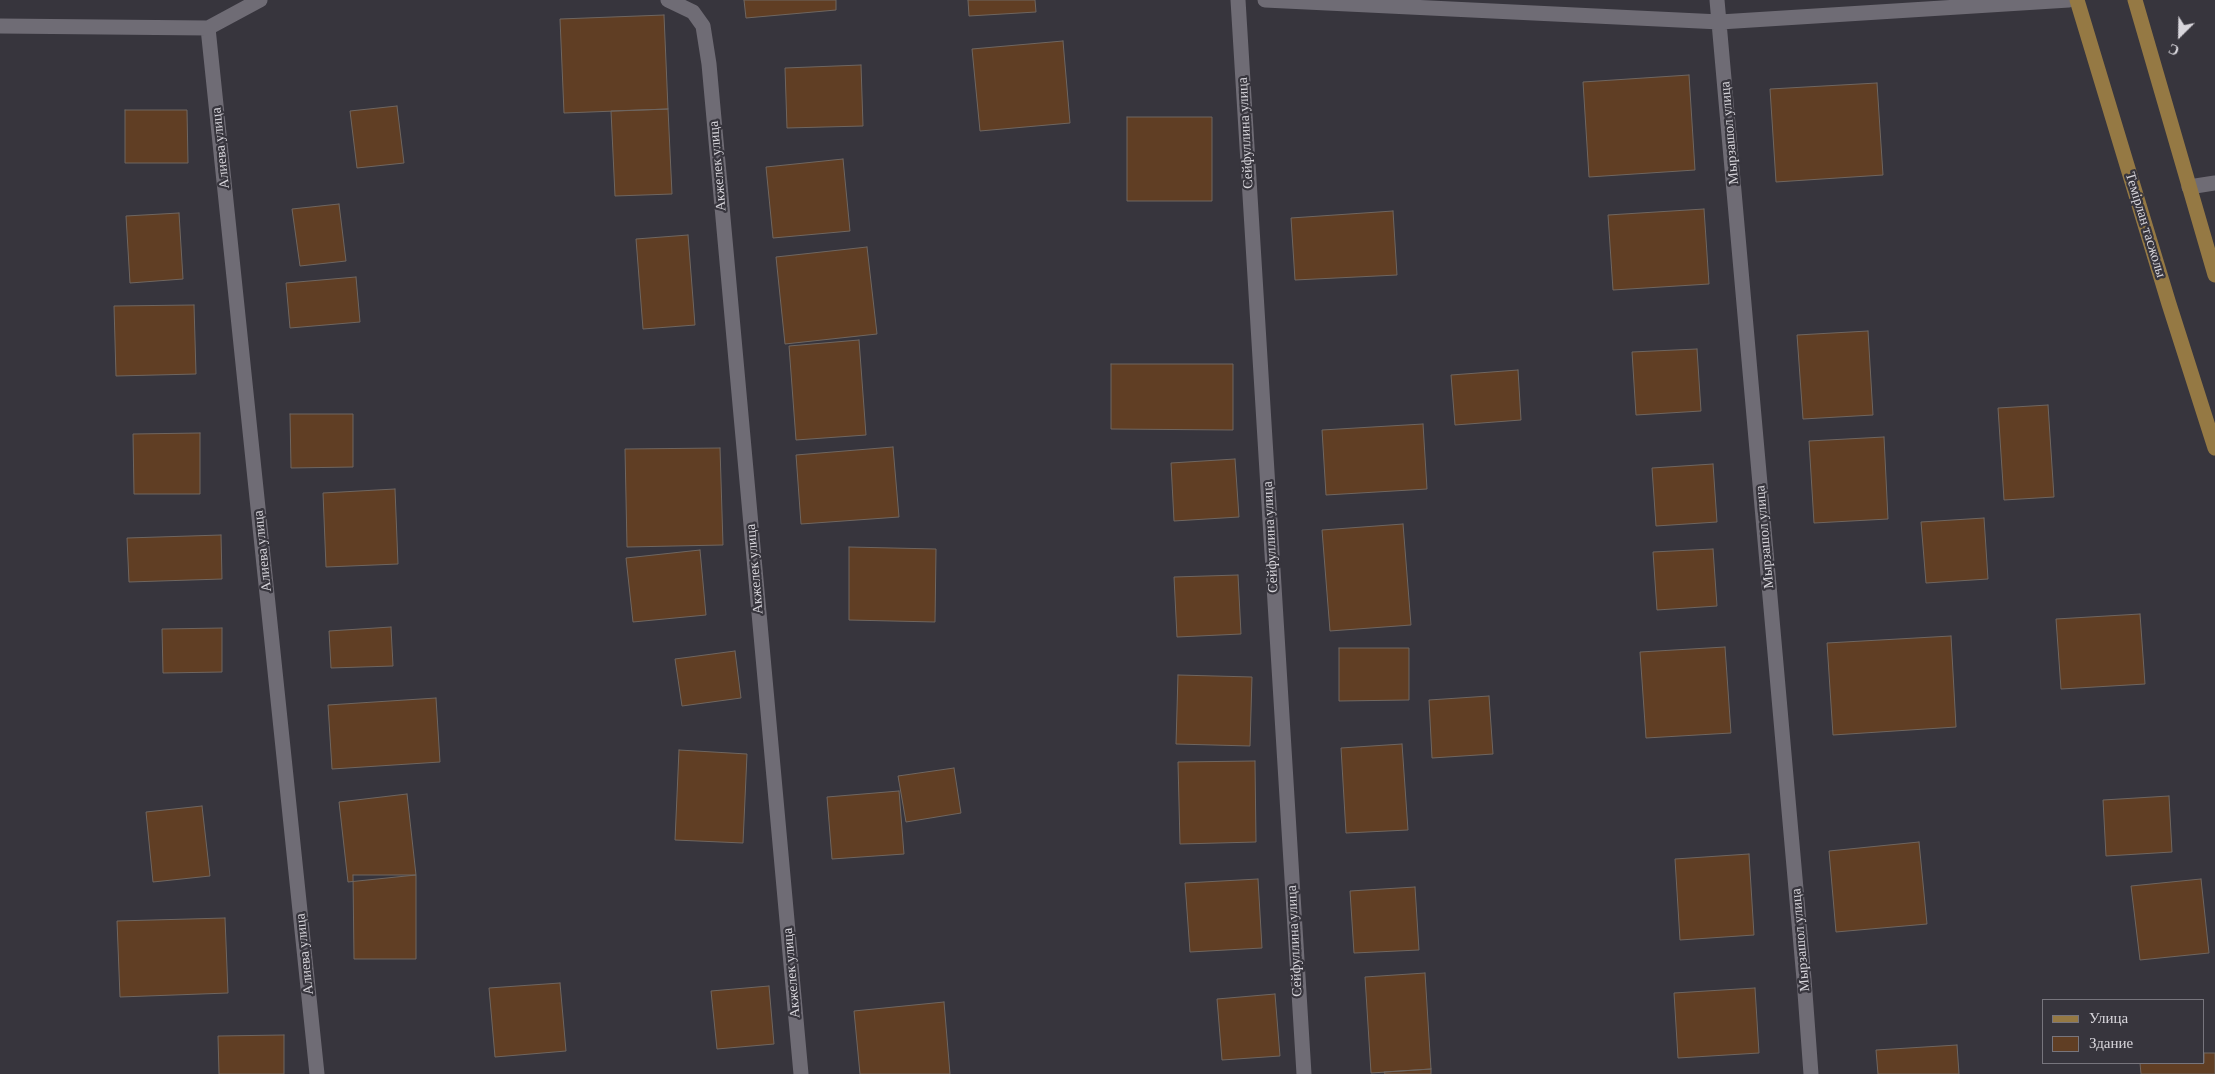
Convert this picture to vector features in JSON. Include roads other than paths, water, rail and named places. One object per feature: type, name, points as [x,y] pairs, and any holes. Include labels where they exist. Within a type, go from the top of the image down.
[{"type":"main road","name":"Темірлан тасжолы","points":[[2077,0],[2169,304],[2215,448]]},
{"type":"main road","points":[[2135,0],[2215,275]]},
{"type":"street","points":[[0,26],[208,28],[260,0]]},
{"type":"street","name":"Акжелек улица","points":[[668,0],[693,12],[704,26],[709,64],[801,1074]]},
{"type":"street","name":"Сейфуллина улица","points":[[1238,0],[1304,1074]]},
{"type":"street","points":[[1265,0],[1720,22],[2069,0]]},
{"type":"street","name":"Мырзашол улица","points":[[1717,0],[1802,950],[1811,1074]]},
{"type":"street","name":"Алиева улица","points":[[208,28],[317,1074]]},
{"type":"street","points":[[2189,186],[2215,183]]}]
